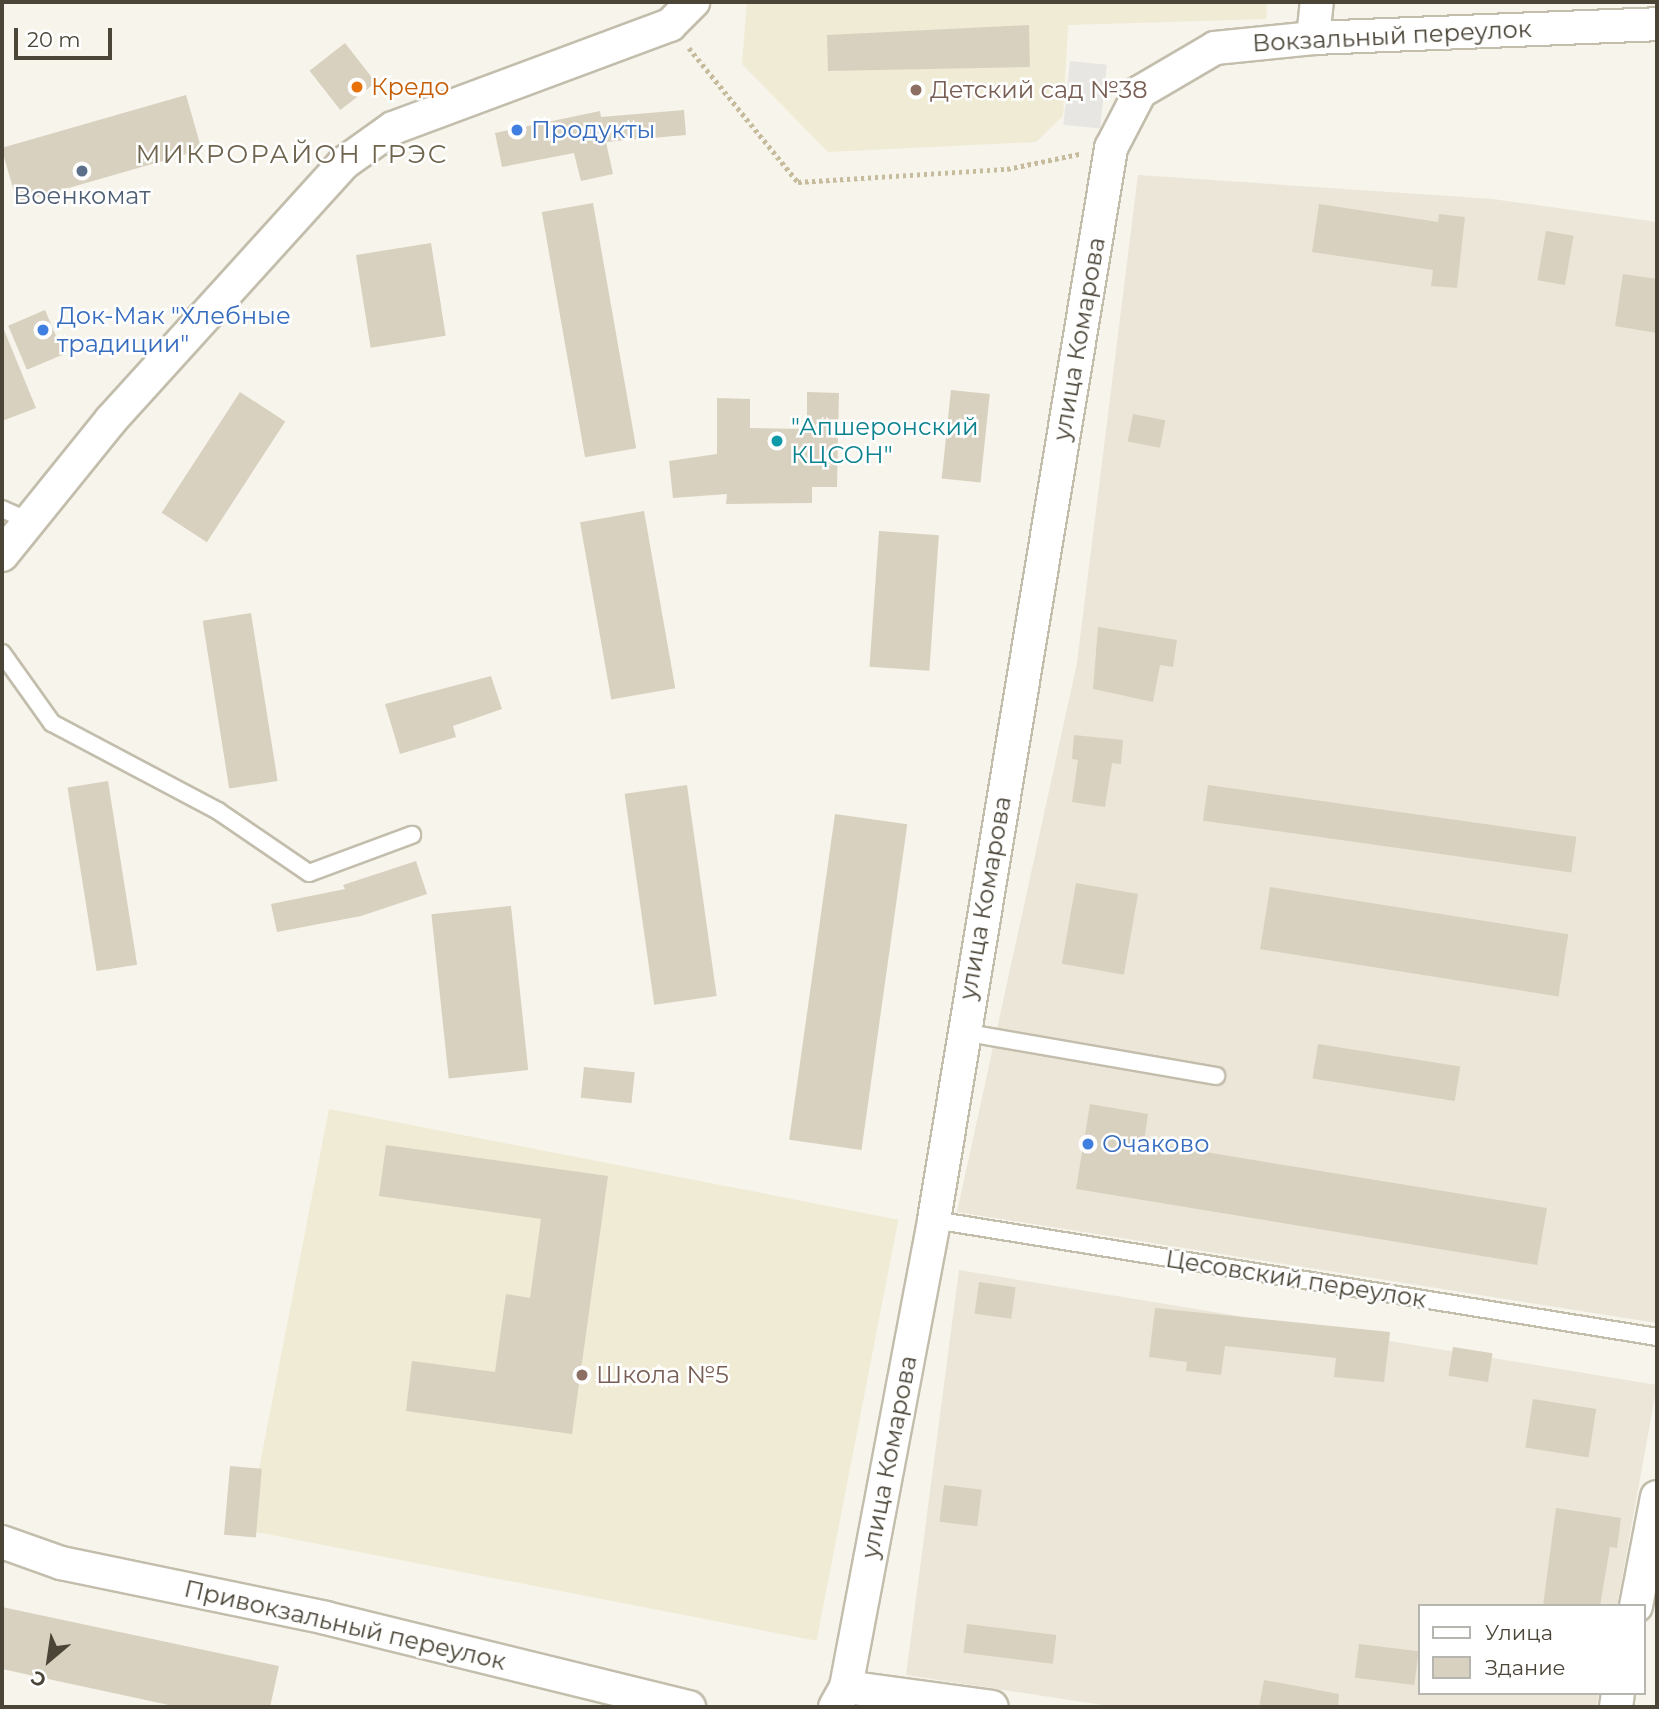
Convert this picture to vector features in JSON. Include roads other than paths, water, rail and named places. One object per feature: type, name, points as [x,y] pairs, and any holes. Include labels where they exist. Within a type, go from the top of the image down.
[{"type":"street","points":[[2,555],[14,514],[344,163],[393,128],[670,25],[693,2]]},
{"type":"street","points":[[1313,38],[1317,2]]},
{"type":"street","name":"Вокзальный переулок","points":[[1140,92],[1214,48],[1570,14],[1657,24]]},
{"type":"street","name":"улица Комарова","points":[[840,1697],[934,1220],[962,1032],[1111,148],[1140,92]]},
{"type":"street","points":[[1636,1604],[1657,1497]]},
{"type":"street","name":"Привокзальный переулок","points":[[2,1542],[61,1563],[326,1618],[689,1707]]},
{"type":"street","points":[[840,1697],[992,1707]]},
{"type":"lane","points":[[2,653],[52,723],[218,811],[309,873],[412,835]]},
{"type":"lane","points":[[962,1032],[1216,1076]]},
{"type":"lane","name":"Цесовский переулок","points":[[934,1220],[1657,1337]]},
{"type":"place","name":"Кредо","points":[[357,87]]},
{"type":"place","name":"Детский сад №38","points":[[916,90]]},
{"type":"place","name":"Продукты","points":[[517,130]]},
{"type":"place","name":"Военкомат","points":[[82,171]]},
{"type":"place","name":"Док-Мак \"Хлебные традиции\"","points":[[43,330]]},
{"type":"place","name":"\"Апшеронский КЦСОН\"","points":[[777,441]]},
{"type":"place","name":"Очаково","points":[[1088,1144]]},
{"type":"place","name":"Школа №5","points":[[582,1375]]},
{"type":"district","name":"МИКРОРАЙОН ГРЭС","points":[[292,155]]}]
